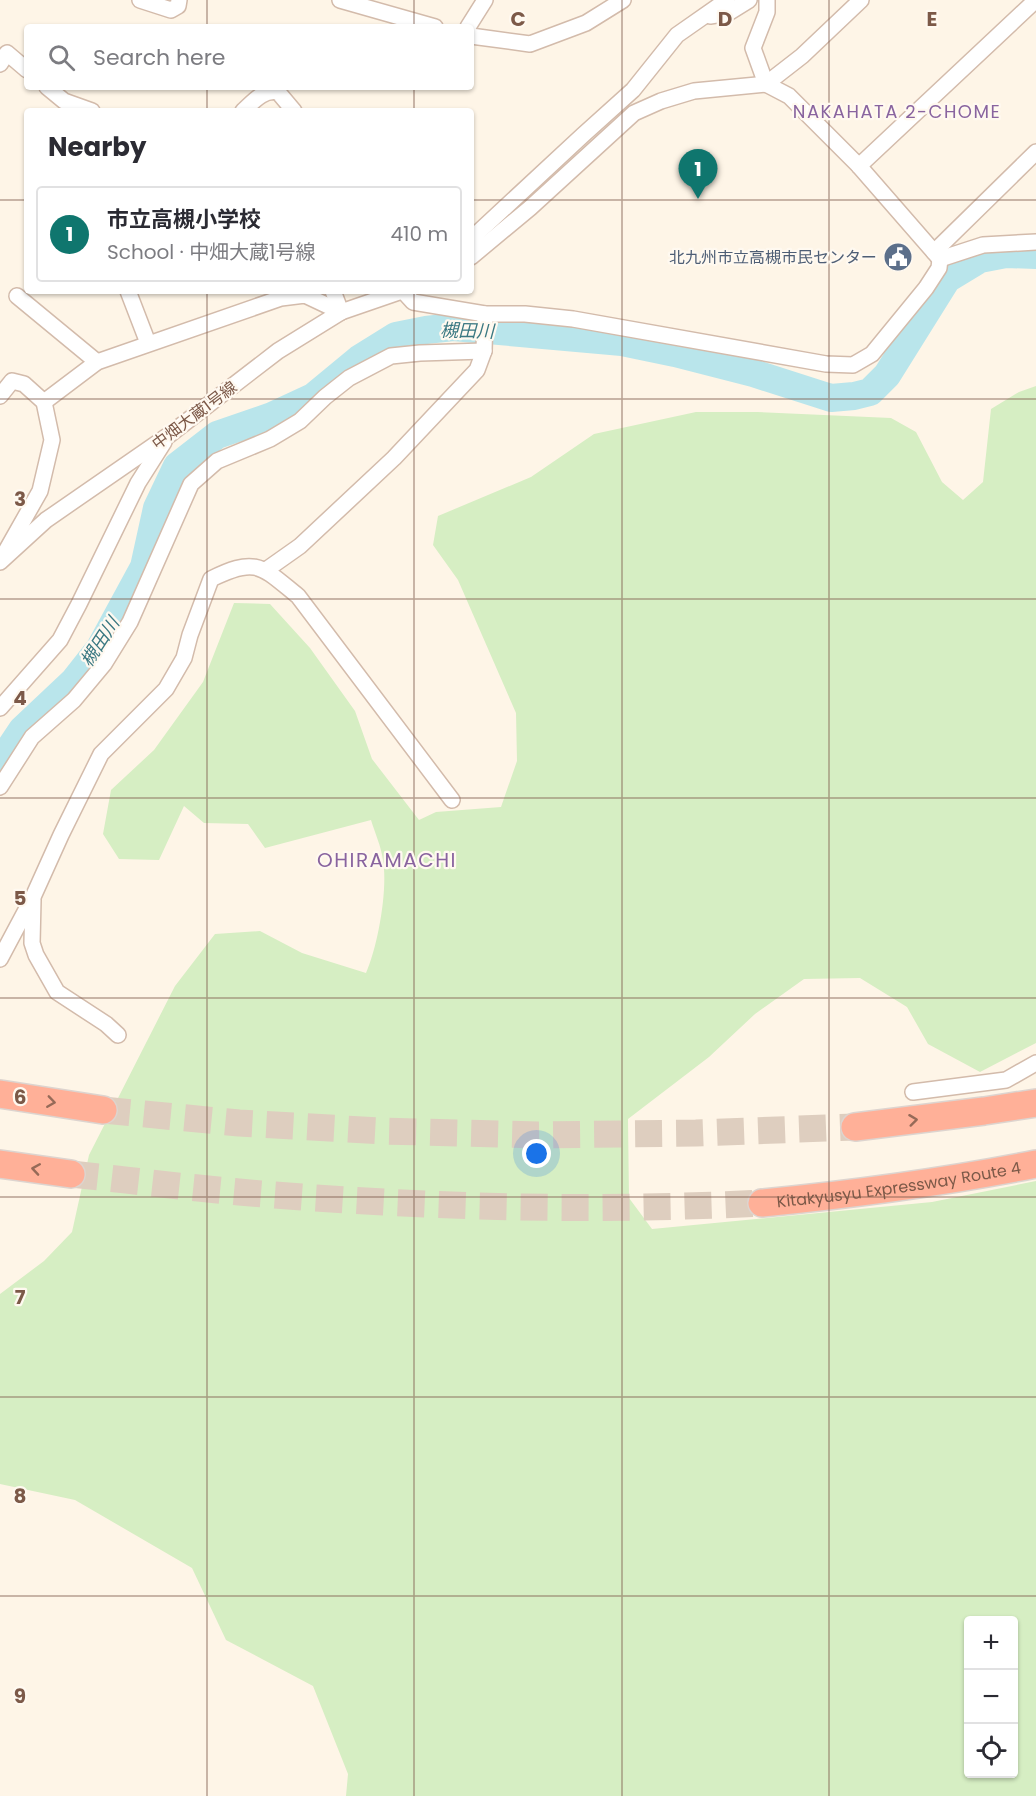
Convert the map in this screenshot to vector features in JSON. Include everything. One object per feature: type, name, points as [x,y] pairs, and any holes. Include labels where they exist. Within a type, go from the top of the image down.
[{"type":"highway","points":[[0,1094],[103,1110]]},
{"type":"highway","points":[[855,1127],[1036,1103]]},
{"type":"highway","points":[[0,1164],[71,1174]]},
{"type":"highway","name":"Kitakyusyu Expressway Route 4","points":[[762,1203],[850,1195],[958,1180],[1036,1164]]},
{"type":"street","points":[[140,0],[171,10],[178,6],[179,0]]},
{"type":"street","points":[[340,0],[424,24]]},
{"type":"street","points":[[470,24],[485,0]]},
{"type":"street","points":[[474,36],[530,44],[586,23],[623,0]]},
{"type":"street","points":[[474,236],[633,90],[677,35],[728,0]]},
{"type":"street","points":[[704,17],[728,13],[749,0]]},
{"type":"street","points":[[405,294],[413,302],[486,314],[525,314],[573,319],[826,364],[853,365],[872,354],[926,288],[939,268],[937,255],[859,166],[789,96],[765,84],[753,48],[767,12],[767,0]]},
{"type":"street","points":[[474,255],[530,208],[634,113],[661,101],[694,91],[765,84],[802,56],[861,0]]},
{"type":"street","points":[[859,166],[1036,0]]},
{"type":"street","points":[[0,64],[7,53],[24,67]]},
{"type":"street","points":[[51,90],[64,101],[84,108]]},
{"type":"street","points":[[246,108],[271,90],[278,92],[291,108]]},
{"type":"street","points":[[937,255],[1036,152]]},
{"type":"street","points":[[937,255],[983,245],[1036,242]]},
{"type":"street","points":[[129,294],[148,343]]},
{"type":"street","points":[[334,294],[341,312]]},
{"type":"street","name":"中畑大蔵1号線","points":[[0,561],[46,520],[168,435],[278,351],[341,312],[393,294]]},
{"type":"street","points":[[44,402],[97,362],[281,298],[305,295],[341,312]]},
{"type":"street","points":[[17,296],[97,362]]},
{"type":"street","points":[[266,570],[300,546],[394,458],[477,370],[484,349],[486,314]]},
{"type":"street","points":[[0,788],[32,737],[74,700],[105,664],[130,622],[190,484],[217,461],[270,438],[300,421],[349,378],[391,356],[420,352],[484,349]]},
{"type":"street","points":[[0,396],[12,381],[24,384],[44,402],[52,440],[40,491],[0,561]]},
{"type":"street","points":[[0,708],[60,640],[138,483],[168,435]]},
{"type":"street","points":[[0,959],[33,897],[101,754],[166,689],[184,658],[211,579],[229,570],[248,566],[266,570],[298,596],[452,800]]},
{"type":"street","points":[[33,897],[32,943],[36,955],[57,992],[106,1024],[118,1035]]},
{"type":"street","points":[[913,1092],[1006,1080],[1036,1063]]},
{"type":"green space","points":[[1036,386],[1036,1043],[980,1072],[928,1044],[907,1007],[860,978],[804,979],[755,1014],[709,1057],[628,1119],[629,1198],[652,1229],[932,1202],[1036,1181],[1036,1796],[346,1796],[348,1774],[313,1686],[226,1640],[192,1568],[75,1500],[0,1484],[0,1294],[44,1261],[72,1232],[89,1155],[175,986],[215,934],[260,931],[302,953],[366,973],[381,917],[384,886],[383,860],[371,820],[265,848],[248,824],[204,823],[184,806],[159,860],[119,859],[103,834],[111,790],[154,750],[203,682],[234,603],[270,604],[310,648],[355,711],[372,759],[419,820],[436,812],[501,807],[517,761],[516,713],[458,580],[433,545],[438,516],[531,477],[594,434],[696,412],[757,412],[891,418],[916,432],[942,482],[963,500],[983,482],[991,409],[1019,392]]},
{"type":"waterway","name":"槻田川","points":[[0,763],[22,730],[74,681],[100,648],[144,567],[157,508],[177,466],[217,435],[272,416],[313,397],[359,359],[396,336],[453,327],[622,342],[753,373],[831,398],[854,396],[870,392],[887,375],[947,279],[980,259],[1006,254],[1036,255]]},
{"type":"tunnel","points":[[103,1110],[239,1123],[382,1131],[538,1135],[696,1133],[855,1127]]},
{"type":"tunnel","points":[[71,1174],[239,1192],[435,1204],[631,1207],[762,1203]]},
{"type":"place","name":"市立高槻小学校","points":[[698,199]]},
{"type":"place","name":"北九州市立高槻市民センター","points":[[898,257]]},
{"type":"district","name":"NAKAHATA 2-CHOME","points":[[897,112]]},
{"type":"district","name":"OHIRAMACHI","points":[[387,860]]}]
